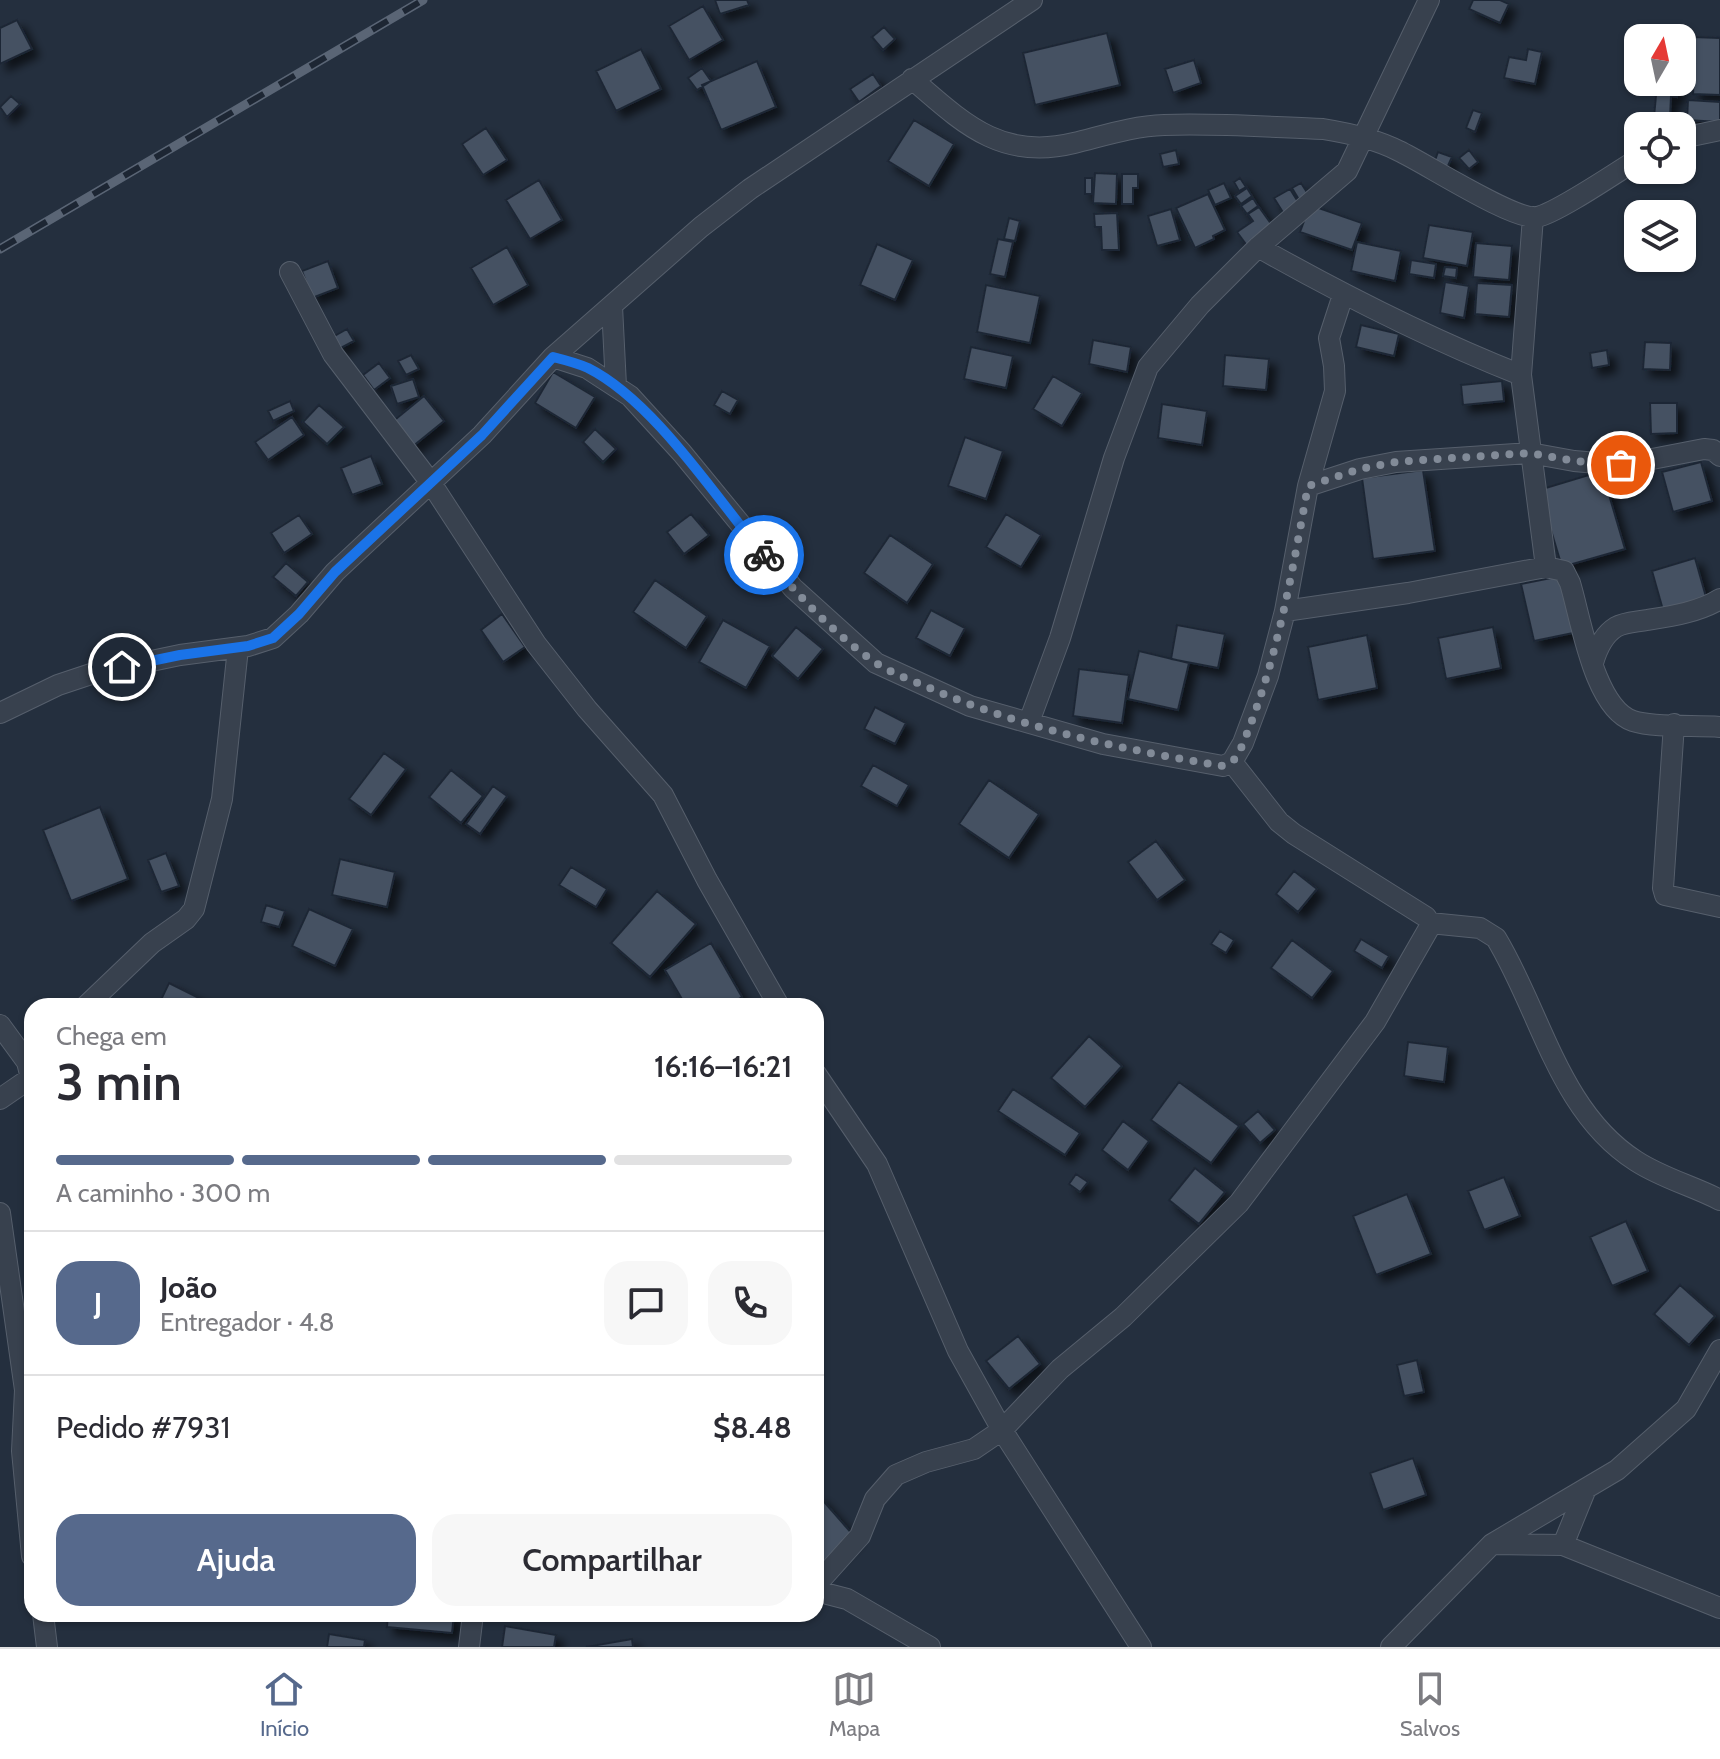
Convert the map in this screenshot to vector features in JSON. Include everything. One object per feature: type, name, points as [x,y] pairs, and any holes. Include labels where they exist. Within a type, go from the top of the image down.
[{"type":"street","points":[[0,713],[58,685],[94,673],[180,655],[238,648],[273,638],[299,614],[335,572],[482,435],[553,357],[701,227],[750,189],[1032,0]]},
{"type":"street","points":[[1029,722],[1060,638],[1114,458],[1148,367],[1191,315],[1258,247],[1347,171],[1429,0]]},
{"type":"street","points":[[912,79],[976,132],[1003,142],[1032,147],[1070,144],[1101,135],[1162,125],[1323,129],[1397,149],[1506,208],[1533,217],[1565,203],[1624,167]]},
{"type":"street","points":[[1696,135],[1720,130]]},
{"type":"street","points":[[1533,217],[1521,375],[1546,567]]},
{"type":"street","points":[[1258,247],[1343,295],[1445,344],[1521,375]]},
{"type":"street","points":[[290,272],[333,354],[431,483],[536,644],[587,709],[663,795],[774,998]]},
{"type":"street","points":[[553,357],[587,368],[630,396],[682,453],[793,588],[863,654],[891,672],[970,706],[1103,744],[1223,766],[1232,762],[1243,743],[1268,676],[1285,611],[1308,486],[1335,391],[1329,338],[1343,295]]},
{"type":"street","points":[[612,306],[616,386]]},
{"type":"street","points":[[1308,486],[1360,469],[1396,462],[1530,453],[1621,465],[1704,449],[1713,450],[1720,456]]},
{"type":"street","points":[[1285,611],[1408,593],[1546,567],[1564,571],[1600,688],[1622,716],[1636,722],[1720,727]]},
{"type":"street","points":[[1593,663],[1598,647],[1612,629],[1621,624],[1672,616],[1709,606],[1720,599]]},
{"type":"street","points":[[94,998],[152,943],[186,919],[194,909],[222,799],[238,648]]},
{"type":"street","points":[[1674,724],[1663,888],[1665,895],[1673,898],[1720,907]]},
{"type":"street","points":[[824,1579],[860,1536],[875,1499],[896,1475],[926,1462],[974,1449],[1002,1430],[1060,1369],[1123,1317],[1239,1203],[1375,1022],[1429,928],[1426,917],[1279,822],[1232,762]]},
{"type":"street","points":[[1430,923],[1480,928],[1496,938],[1571,1090],[1608,1140],[1636,1162],[1720,1200]]},
{"type":"street","points":[[0,1025],[24,1058]]},
{"type":"street","points":[[0,1099],[24,1083]]},
{"type":"street","points":[[824,1086],[877,1164],[958,1351],[1002,1430],[1141,1647]]},
{"type":"street","points":[[0,1213],[24,1383]]},
{"type":"street","points":[[1391,1647],[1492,1544],[1617,1470],[1686,1409],[1720,1350]]},
{"type":"street","points":[[24,1410],[24,1472]]},
{"type":"street","points":[[1563,1545],[1585,1491]]},
{"type":"street","points":[[1492,1544],[1563,1545],[1720,1608]]},
{"type":"street","points":[[824,1591],[847,1599],[930,1647]]},
{"type":"street","points":[[44,1622],[47,1647]]},
{"type":"street","points":[[469,1647],[472,1622]]},
{"type":"building","points":[[715,0],[747,0],[749,5],[720,14]]},
{"type":"building","points":[[1473,0],[1500,0],[1509,4],[1500,23],[1469,9]]},
{"type":"building","points":[[703,6],[723,40],[689,60],[669,26]]},
{"type":"building","points":[[17,20],[32,49],[0,64],[0,28]]},
{"type":"building","points":[[884,27],[895,39],[883,50],[872,37]]},
{"type":"building","points":[[1107,33],[1120,85],[1035,105],[1023,53]]},
{"type":"building","points":[[1696,37],[1720,38],[1720,95],[1696,94]]},
{"type":"building","points":[[641,49],[661,89],[616,111],[596,71]]},
{"type":"building","points":[[1528,49],[1542,52],[1535,84],[1504,78],[1509,57],[1526,60]]},
{"type":"building","points":[[1194,60],[1201,83],[1173,93],[1165,69]]},
{"type":"building","points":[[757,61],[776,107],[721,130],[702,85]]},
{"type":"building","points":[[702,68],[711,81],[697,90],[688,78]]},
{"type":"building","points":[[873,74],[881,86],[859,102],[850,89]]},
{"type":"building","points":[[11,96],[20,104],[7,117],[0,107]]},
{"type":"building","points":[[1656,96],[1671,96],[1670,112],[1654,112]]},
{"type":"building","points":[[1688,100],[1720,102],[1720,122],[1696,121],[1696,112],[1687,112]]},
{"type":"building","points":[[1473,110],[1482,113],[1475,132],[1466,128]]},
{"type":"building","points":[[914,120],[954,144],[929,186],[888,161]]},
{"type":"building","points":[[486,128],[507,160],[483,175],[462,144]]},
{"type":"building","points":[[1176,150],[1179,164],[1163,167],[1160,154]]},
{"type":"building","points":[[1469,150],[1478,162],[1469,169],[1459,158]]},
{"type":"building","points":[[1438,152],[1452,157],[1447,168],[1434,163]]},
{"type":"building","points":[[1095,173],[1117,174],[1116,204],[1093,203]]},
{"type":"building","points":[[1122,174],[1138,174],[1138,188],[1133,188],[1133,204],[1122,204]]},
{"type":"building","points":[[1085,178],[1092,178],[1092,194],[1085,194]]},
{"type":"building","points":[[1240,178],[1246,187],[1239,191],[1234,182]]},
{"type":"building","points":[[539,180],[562,220],[530,239],[506,200]]},
{"type":"building","points":[[1224,183],[1231,198],[1215,205],[1208,190]]},
{"type":"building","points":[[1301,183],[1310,197],[1301,203],[1292,188]]},
{"type":"building","points":[[1247,188],[1252,196],[1241,204],[1235,196]]},
{"type":"building","points":[[1290,189],[1300,205],[1284,214],[1274,198]]},
{"type":"building","points":[[1208,194],[1225,230],[1195,248],[1176,208]]},
{"type":"building","points":[[1253,198],[1258,206],[1247,214],[1241,206]]},
{"type":"building","points":[[1310,205],[1362,223],[1352,250],[1300,232]]},
{"type":"building","points":[[1259,207],[1274,228],[1248,247],[1237,232],[1253,221],[1248,214]]},
{"type":"building","points":[[1171,209],[1180,240],[1157,246],[1148,216]]},
{"type":"building","points":[[1117,213],[1119,250],[1102,250],[1101,227],[1095,227],[1094,214]]},
{"type":"building","points":[[1009,218],[1020,221],[1015,241],[1004,239]]},
{"type":"building","points":[[1429,225],[1473,232],[1467,266],[1423,258]]},
{"type":"building","points":[[998,239],[1013,242],[1005,277],[990,274]]},
{"type":"building","points":[[1357,242],[1401,251],[1395,281],[1351,271]]},
{"type":"building","points":[[1476,243],[1512,246],[1509,280],[1473,277]]},
{"type":"building","points":[[877,244],[913,260],[895,300],[860,285]]},
{"type":"building","points":[[507,247],[528,285],[493,305],[471,268]]},
{"type":"building","points":[[1411,260],[1436,264],[1434,278],[1409,274]]},
{"type":"building","points":[[328,261],[338,288],[312,298],[302,271]]},
{"type":"building","points":[[1445,267],[1457,268],[1456,278],[1443,276]]},
{"type":"building","points":[[1445,282],[1469,286],[1464,318],[1440,313]]},
{"type":"building","points":[[1477,283],[1512,285],[1509,317],[1475,314]]},
{"type":"building","points":[[986,285],[1040,296],[1030,343],[977,332]]},
{"type":"building","points":[[1361,325],[1399,334],[1394,356],[1356,347]]},
{"type":"building","points":[[347,329],[354,341],[337,350],[331,338]]},
{"type":"building","points":[[1093,340],[1131,347],[1127,372],[1089,364]]},
{"type":"building","points":[[1645,342],[1671,343],[1670,370],[1643,369]]},
{"type":"building","points":[[971,347],[1013,356],[1006,388],[964,379]]},
{"type":"building","points":[[1607,350],[1609,365],[1592,368],[1590,353]]},
{"type":"building","points":[[411,355],[419,369],[406,375],[398,361]]},
{"type":"building","points":[[1225,355],[1269,359],[1266,390],[1223,386]]},
{"type":"building","points":[[379,363],[390,378],[374,390],[363,375]]},
{"type":"building","points":[[553,372],[595,397],[576,428],[535,403]]},
{"type":"building","points":[[1053,376],[1082,393],[1062,426],[1033,409]]},
{"type":"building","points":[[413,379],[419,397],[397,404],[391,386]]},
{"type":"building","points":[[1502,381],[1504,401],[1463,405],[1461,385]]},
{"type":"building","points":[[722,391],[738,400],[730,414],[714,405]]},
{"type":"building","points":[[424,396],[444,421],[412,447],[391,423]]},
{"type":"building","points":[[290,401],[294,411],[273,421],[268,411]]},
{"type":"building","points":[[1650,403],[1677,403],[1677,433],[1651,434]]},
{"type":"building","points":[[1162,404],[1207,411],[1202,445],[1158,438]]},
{"type":"building","points":[[319,405],[344,427],[327,444],[303,422]]},
{"type":"building","points":[[292,417],[304,435],[268,460],[255,442]]},
{"type":"building","points":[[595,429],[616,449],[603,462],[583,442]]},
{"type":"building","points":[[965,437],[1003,451],[986,499],[948,486]]},
{"type":"building","points":[[371,456],[382,484],[352,495],[341,468]]},
{"type":"building","points":[[1701,462],[1712,501],[1673,512],[1662,472]]},
{"type":"building","points":[[1423,470],[1435,551],[1373,559],[1362,478]]},
{"type":"building","points":[[1602,471],[1625,549],[1562,567],[1539,490]]},
{"type":"building","points":[[691,514],[709,535],[684,554],[667,532]]},
{"type":"building","points":[[1006,514],[1041,535],[1021,567],[986,547]]},
{"type":"building","points":[[299,515],[312,534],[284,553],[271,533]]},
{"type":"building","points":[[890,535],[933,564],[907,603],[864,573]]},
{"type":"building","points":[[1695,558],[1706,597],[1663,610],[1652,571]]},
{"type":"building","points":[[286,563],[308,582],[296,596],[273,577]]},
{"type":"building","points":[[1566,575],[1578,632],[1534,641],[1521,584]]},
{"type":"building","points":[[655,580],[707,616],[686,648],[633,612]]},
{"type":"building","points":[[931,610],[965,628],[950,656],[916,638]]},
{"type":"building","points":[[502,614],[525,647],[503,662],[481,630]]},
{"type":"building","points":[[723,620],[770,646],[746,688],[699,662]]},
{"type":"building","points":[[1177,625],[1225,634],[1218,668],[1171,659]]},
{"type":"building","points":[[796,627],[823,649],[798,679],[772,656]]},
{"type":"building","points":[[1493,627],[1501,668],[1446,679],[1438,638]]},
{"type":"building","points":[[1367,635],[1377,688],[1318,700],[1308,647]]},
{"type":"building","points":[[1139,651],[1189,663],[1178,710],[1128,699]]},
{"type":"building","points":[[1079,669],[1129,675],[1122,723],[1073,716]]},
{"type":"building","points":[[875,707],[906,723],[895,744],[864,729]]},
{"type":"building","points":[[384,753],[406,769],[371,815],[349,799]]},
{"type":"building","points":[[873,765],[909,785],[897,806],[861,786]]},
{"type":"building","points":[[451,770],[483,796],[461,823],[429,797]]},
{"type":"building","points":[[989,780],[1039,814],[1009,858],[959,824]]},
{"type":"building","points":[[493,786],[507,796],[480,834],[466,824]]},
{"type":"building","points":[[100,807],[128,879],[71,901],[43,830]]},
{"type":"building","points":[[1156,841],[1185,880],[1157,900],[1128,862]]},
{"type":"building","points":[[166,853],[179,886],[161,892],[148,860]]},
{"type":"building","points":[[340,859],[395,872],[387,907],[332,895]]},
{"type":"building","points":[[571,867],[607,889],[596,907],[559,885]]},
{"type":"building","points":[[1294,871],[1317,889],[1298,912],[1276,894]]},
{"type":"building","points":[[657,891],[696,924],[650,977],[611,943]]},
{"type":"building","points":[[266,905],[285,911],[279,927],[261,922]]},
{"type":"building","points":[[309,909],[353,929],[335,966],[292,946]]},
{"type":"building","points":[[1220,931],[1234,940],[1226,953],[1211,944]]},
{"type":"building","points":[[1361,939],[1389,956],[1382,968],[1354,951]]},
{"type":"building","points":[[1292,940],[1333,971],[1312,998],[1271,968]]},
{"type":"building","points":[[711,943],[742,997],[681,998],[665,970]]},
{"type":"building","points":[[169,983],[199,998],[162,998]]},
{"type":"building","points":[[1089,1036],[1122,1066],[1085,1107],[1051,1078]]},
{"type":"building","points":[[1408,1042],[1448,1047],[1444,1082],[1404,1076]]},
{"type":"building","points":[[1179,1082],[1239,1126],[1211,1163],[1151,1120]]},
{"type":"building","points":[[1013,1089],[1080,1133],[1065,1155],[998,1111]]},
{"type":"building","points":[[1258,1111],[1275,1130],[1260,1143],[1243,1124]]},
{"type":"building","points":[[1123,1121],[1149,1141],[1128,1170],[1102,1150]]},
{"type":"building","points":[[1195,1168],[1225,1192],[1199,1224],[1169,1200]]},
{"type":"building","points":[[1076,1174],[1088,1182],[1080,1192],[1069,1184]]},
{"type":"building","points":[[1504,1177],[1520,1216],[1484,1230],[1468,1191]]},
{"type":"building","points":[[1407,1194],[1431,1254],[1376,1275],[1353,1216]]},
{"type":"building","points":[[1626,1221],[1648,1271],[1612,1286],[1590,1237]]},
{"type":"building","points":[[1680,1285],[1715,1316],[1689,1345],[1654,1314]]},
{"type":"building","points":[[1018,1336],[1040,1364],[1009,1389],[986,1361]]},
{"type":"building","points":[[1417,1360],[1424,1392],[1404,1396],[1397,1365]]},
{"type":"building","points":[[1413,1458],[1426,1495],[1383,1510],[1370,1473]]},
{"type":"building","points":[[824,1502],[854,1536],[824,1563]]},
{"type":"building","points":[[387,1622],[453,1622],[452,1633],[387,1627]]},
{"type":"building","points":[[505,1626],[556,1635],[554,1647],[502,1647]]},
{"type":"building","points":[[329,1634],[365,1640],[364,1647],[327,1647]]},
{"type":"building","points":[[632,1639],[633,1647],[586,1647]]},
{"type":"railway","points":[[0,249],[423,0]]},
{"type":"way so far","points":[[764,555],[793,588],[863,654],[891,672],[970,706],[1103,744],[1223,766],[1238,755],[1268,676],[1285,611],[1308,486],[1360,469],[1423,460],[1530,453],[1621,465]]},
{"type":"route","points":[[122,667],[248,646],[273,638],[299,614],[335,572],[482,435],[553,357],[587,368],[630,396],[682,453],[764,555]]}]
